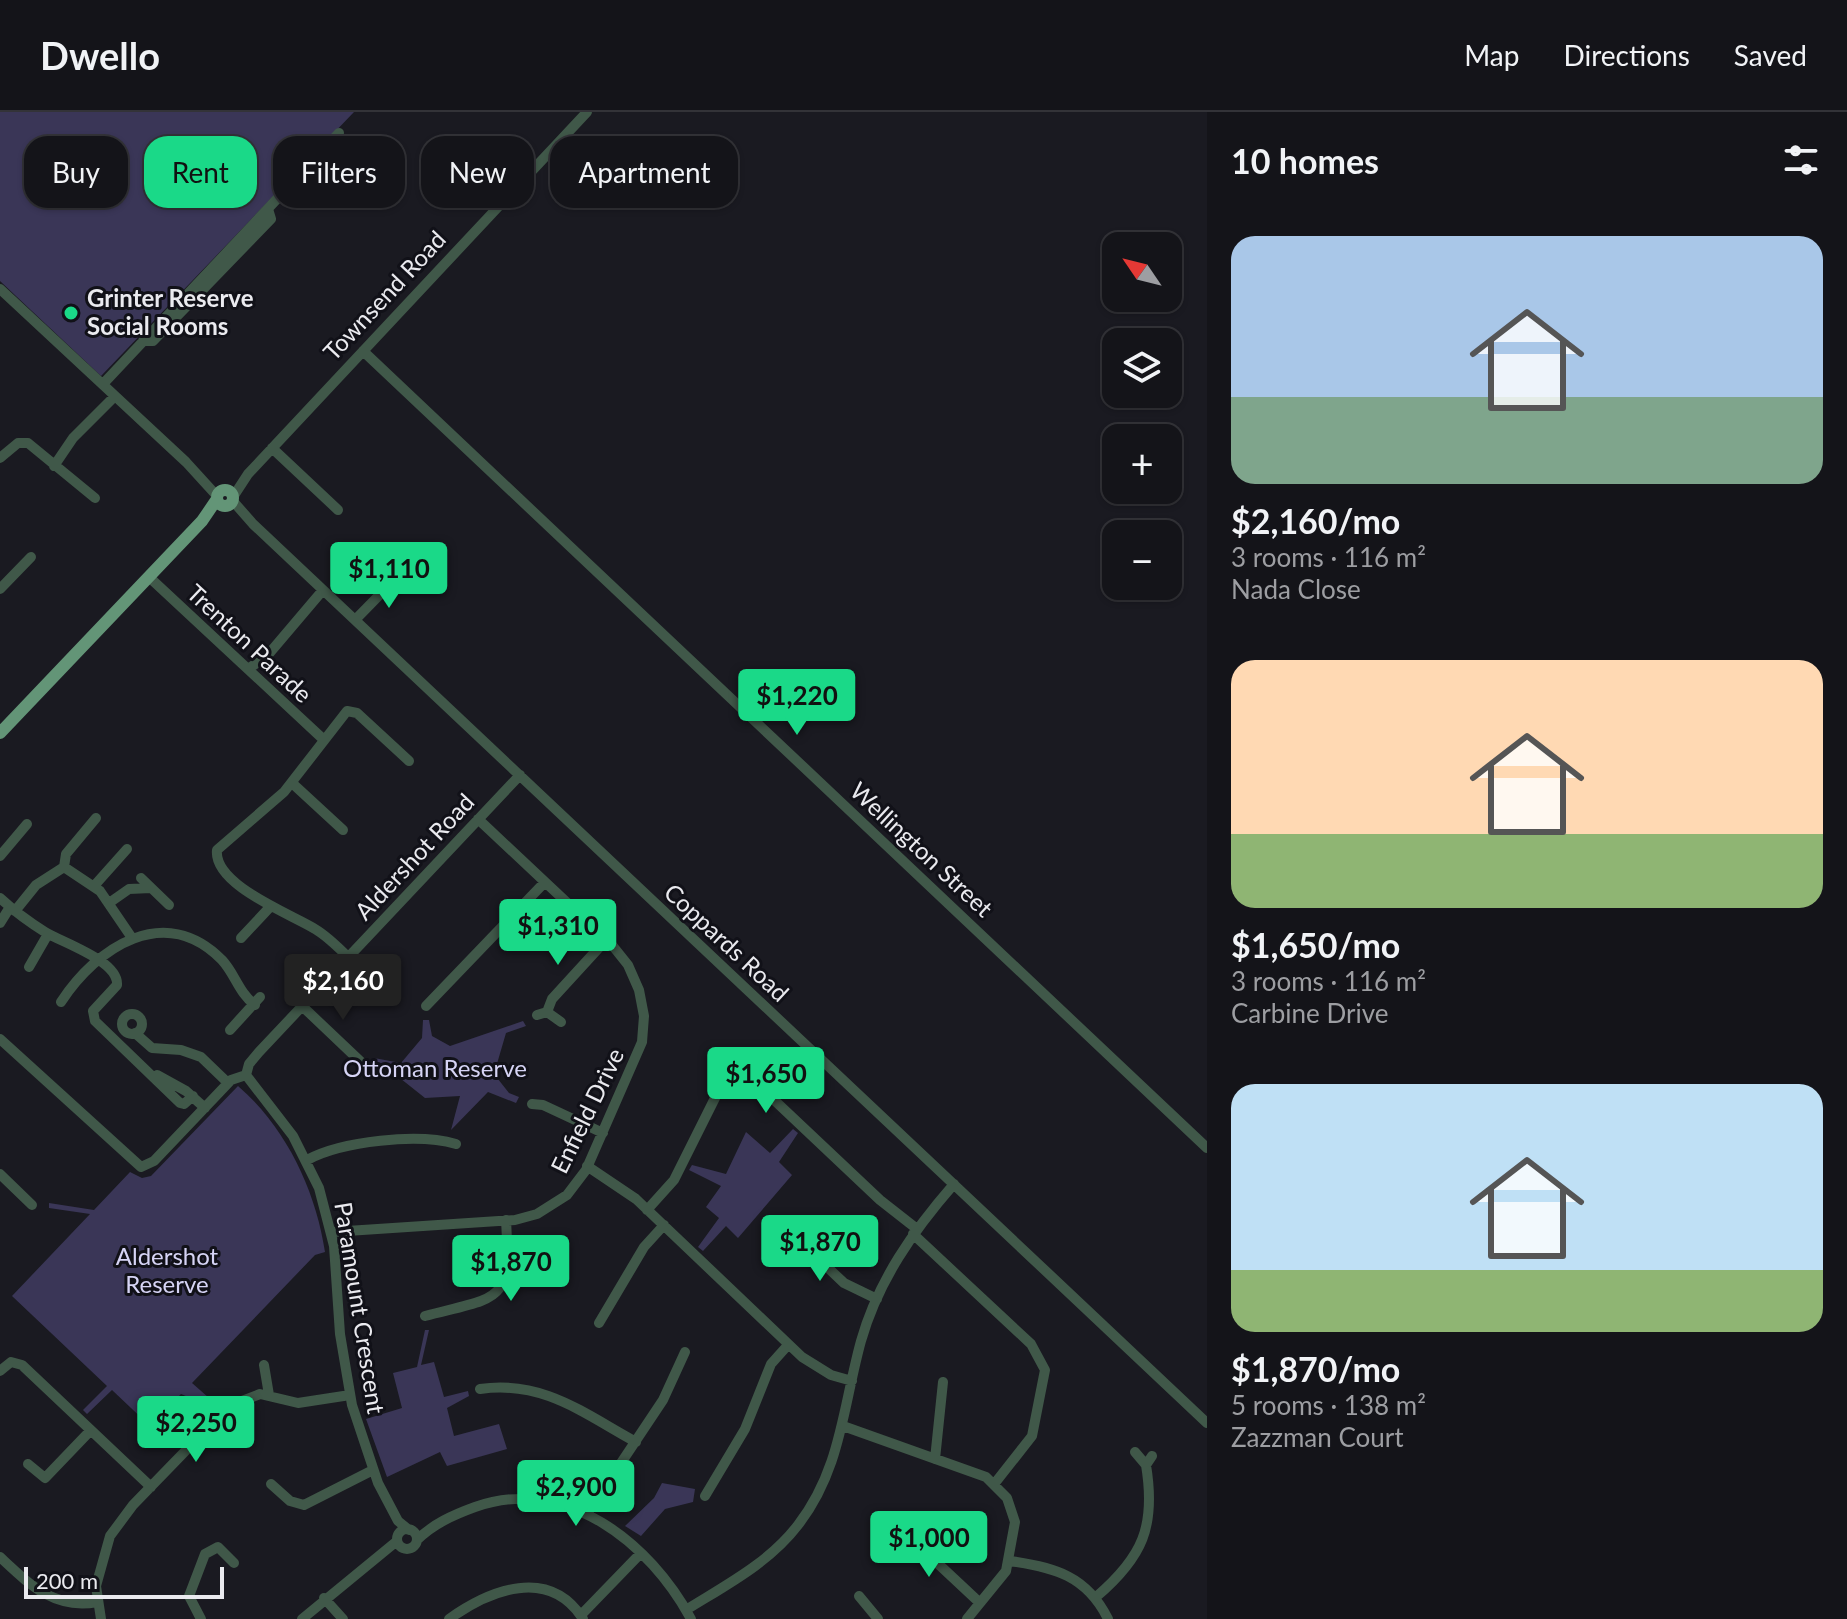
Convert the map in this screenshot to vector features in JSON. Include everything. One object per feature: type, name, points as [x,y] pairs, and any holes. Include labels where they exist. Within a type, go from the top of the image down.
[{"type":"main road","name":"Townsend Road","points":[[0,733],[225,498]]},
{"type":"street","name":"Townsend Road","points":[[225,498],[587,112]]},
{"type":"street","points":[[103,384],[339,133]]},
{"type":"street","name":"Coppards Road","points":[[0,289],[1207,1423]]},
{"type":"street","name":"Wellington Street","points":[[363,351],[1207,1148]]},
{"type":"street","points":[[54,466],[73,438],[115,396]]},
{"type":"street","points":[[0,458],[23,442],[95,498]]},
{"type":"street","points":[[272,448],[338,510]]},
{"type":"street","points":[[0,589],[31,557]]},
{"type":"street","points":[[355,620],[398,576]]},
{"type":"street","name":"Trenton Parade","points":[[149,577],[323,739]]},
{"type":"street","points":[[248,669],[267,656],[323,590]]},
{"type":"street","points":[[348,957],[316,929],[270,907],[227,873],[218,861],[217,850],[292,783],[344,713],[352,711],[409,761]]},
{"type":"street","name":"Aldershot Road","points":[[246,1075],[253,1059],[520,775]]},
{"type":"street","points":[[292,783],[343,830]]},
{"type":"street","points":[[0,923],[36,885],[64,867],[66,854],[96,818]]},
{"type":"street","name":"Enfield Drive","points":[[332,1232],[525,1218],[548,1209],[567,1195],[587,1166],[639,1054],[644,1016],[639,990],[628,965],[606,940],[478,819]]},
{"type":"street","points":[[0,856],[27,824]]},
{"type":"street","points":[[94,886],[127,849]]},
{"type":"street","points":[[64,867],[94,886],[132,938]]},
{"type":"street","points":[[141,878],[169,905]]},
{"type":"street","points":[[426,1006],[545,882]]},
{"type":"street","points":[[109,903],[129,889],[151,888]]},
{"type":"street","points":[[0,898],[48,934],[98,959],[118,982],[93,1011],[93,1018],[148,1071],[166,1084],[182,1104],[193,1096],[205,1108]]},
{"type":"street","points":[[241,938],[270,907]]},
{"type":"street","points":[[61,1002],[98,959],[132,938],[160,933],[197,942],[223,962],[243,994],[257,1001],[230,1030]]},
{"type":"street","points":[[29,967],[48,934]]},
{"type":"street","points":[[561,1022],[542,1014],[606,940]]},
{"type":"street","points":[[302,1006],[361,1062]]},
{"type":"street","points":[[135,1033],[152,1048],[181,1050],[201,1057],[228,1083]]},
{"type":"street","points":[[0,1039],[141,1167],[154,1161],[228,1083],[246,1075]]},
{"type":"street","name":"Paramount Crescent","points":[[246,1075],[275,1110],[307,1160],[332,1232],[340,1334],[350,1395],[373,1470],[406,1538]]},
{"type":"street","points":[[647,1210],[679,1173],[723,1082],[740,1075],[754,1081],[1031,1344],[1044,1364],[1044,1384],[1030,1441],[995,1483]]},
{"type":"street","points":[[532,1104],[543,1105],[603,1133]]},
{"type":"street","points":[[307,1160],[343,1146],[434,1140],[456,1144]]},
{"type":"street","points":[[587,1166],[625,1189],[788,1345],[831,1375],[852,1381]]},
{"type":"street","points":[[0,1174],[32,1205]]},
{"type":"street","points":[[302,1619],[324,1598],[406,1538],[481,1505],[514,1500],[544,1501],[587,1514],[611,1527],[641,1553],[689,1615],[765,1559],[798,1526],[827,1478],[877,1299],[915,1231],[954,1184]]},
{"type":"street","points":[[425,1316],[486,1299],[502,1288],[509,1268],[506,1220]]},
{"type":"street","points":[[599,1323],[644,1247],[664,1225]]},
{"type":"street","points":[[787,1229],[844,1283],[877,1299]]},
{"type":"street","points":[[705,1496],[745,1429],[771,1364],[788,1345]]},
{"type":"street","points":[[587,1514],[598,1493],[663,1400],[685,1352]]},
{"type":"street","points":[[0,1371],[11,1362],[22,1365],[151,1487]]},
{"type":"street","points":[[264,1365],[269,1395]]},
{"type":"street","points":[[935,1459],[943,1382]]},
{"type":"street","points":[[480,1389],[509,1386],[541,1391],[636,1442]]},
{"type":"street","points":[[101,1619],[97,1602],[99,1568],[110,1536],[151,1487],[229,1406],[250,1396],[269,1395],[309,1403],[350,1395]]},
{"type":"street","points":[[843,1426],[995,1483],[1007,1498],[1015,1522],[1010,1561],[1000,1581],[967,1619]]},
{"type":"street","points":[[28,1464],[45,1478],[91,1430]]},
{"type":"street","points":[[1096,1597],[1130,1564],[1143,1538],[1152,1500],[1149,1460],[1135,1452]]},
{"type":"street","points":[[271,1484],[290,1501],[304,1505],[373,1470]]},
{"type":"street","points":[[902,1530],[980,1603]]},
{"type":"street","points":[[201,1619],[189,1596],[205,1554],[218,1547],[234,1563]]},
{"type":"street","points":[[449,1619],[467,1607],[508,1589],[534,1586],[558,1595],[582,1617],[641,1553]]},
{"type":"street","points":[[0,1557],[50,1598],[76,1604],[97,1602]]},
{"type":"street","points":[[1010,1561],[1065,1573],[1096,1597],[1108,1619]]},
{"type":"street","points":[[859,1596],[878,1619]]},
{"type":"street","points":[[324,1598],[343,1619]]},
{"type":"street","points":[[467,1607],[475,1619]]},
{"type":"green space","points":[[0,112],[354,112],[331,136],[273,136],[273,197],[101,376],[0,281]]},
{"type":"green space","name":"Ottoman Reserve","points":[[423,1020],[429,1020],[432,1036],[450,1046],[523,1021],[526,1026],[506,1033],[494,1074],[509,1093],[519,1097],[516,1103],[488,1092],[451,1130],[460,1096],[425,1098],[375,1062],[374,1058],[401,1063],[422,1038]]},
{"type":"green space","name":"Aldershot Reserve","points":[[238,1086],[271,1121],[296,1162],[314,1206],[325,1252],[315,1255],[192,1383],[217,1405],[214,1408],[181,1394],[150,1426],[112,1390],[87,1414],[83,1410],[107,1386],[12,1296],[90,1214],[49,1208],[49,1203],[94,1210],[130,1172],[142,1178],[151,1176]]},
{"type":"green space","points":[[793,1129],[798,1133],[779,1162],[792,1175],[738,1238],[726,1226],[703,1251],[698,1247],[719,1218],[706,1207],[721,1186],[689,1170],[692,1165],[726,1174],[746,1132],[770,1153]]},
{"type":"green space","points":[[425,1330],[429,1330],[421,1365],[434,1362],[444,1397],[468,1391],[469,1396],[447,1408],[454,1436],[499,1424],[507,1449],[447,1466],[440,1452],[387,1477],[366,1419],[402,1408],[393,1373],[417,1367]]},
{"type":"green space","points":[[662,1483],[695,1489],[693,1502],[665,1509],[641,1536],[625,1526],[654,1498]]},
{"type":"place","name":"Grinter Reserve Social Rooms","points":[[71,313]]}]
